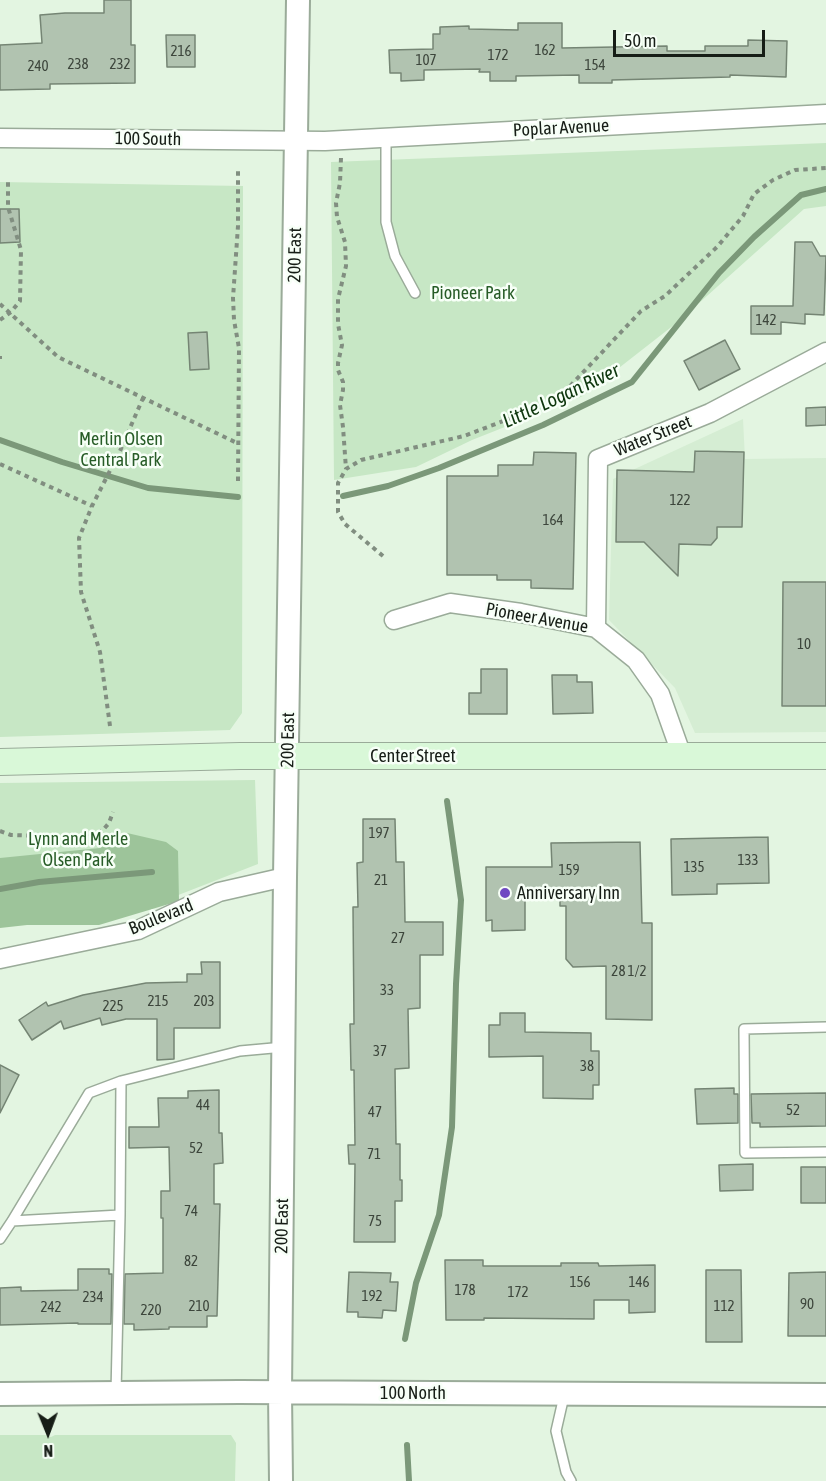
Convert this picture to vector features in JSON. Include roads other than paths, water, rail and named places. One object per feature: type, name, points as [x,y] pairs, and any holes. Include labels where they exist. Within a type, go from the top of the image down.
[{"type":"main road","name":"Center Street","points":[[0,762],[287,756],[826,756]]},
{"type":"street","name":"200 East","points":[[281,1481],[285,877],[298,0]]},
{"type":"street","name":"Poplar Avenue","points":[[296,141],[826,114]]},
{"type":"street","name":"100 South","points":[[0,138],[296,141]]},
{"type":"street","name":"Water Street","points":[[596,628],[598,459],[710,413],[826,352]]},
{"type":"street","name":"Pioneer Avenue","points":[[394,620],[450,603],[521,613],[596,628],[636,660],[660,694],[682,756]]},
{"type":"street","name":"Boulevard","points":[[0,958],[138,930],[219,892],[285,877]]},
{"type":"street","name":"100 North","points":[[0,1394],[280,1392],[826,1395]]},
{"type":"lane","points":[[386,138],[386,222],[395,256],[415,293]]},
{"type":"lane","points":[[826,1027],[744,1029],[744,1040],[745,1153],[826,1152]]},
{"type":"lane","points":[[0,1239],[89,1093],[121,1081],[240,1051],[284,1047]]},
{"type":"lane","points":[[116,1393],[121,1081]]},
{"type":"lane","points":[[12,1221],[120,1215]]},
{"type":"lane","points":[[565,1393],[556,1431],[566,1472],[571,1481]]},
{"type":"waterway","name":"Little Logan River","points":[[343,496],[388,486],[439,468],[543,425],[632,382],[719,273],[754,237],[801,195],[826,189]]},
{"type":"waterway","name":"Little Logan River","points":[[0,440],[148,488],[238,497]]},
{"type":"waterway","points":[[405,1339],[416,1283],[439,1215],[452,1127],[461,900],[447,801]]},
{"type":"waterway","points":[[0,889],[39,882],[152,872]]},
{"type":"waterway","points":[[407,1445],[409,1481]]},
{"type":"place","name":"Anniversary Inn","points":[[505,893]]},
{"type":"park label","name":"Pioneer Park","points":[[473,293]]},
{"type":"park label","name":"Merlin Olsen Central Park","points":[[121,449]]},
{"type":"park label","name":"Lynn and Merle Olsen Park","points":[[78,849]]}]
